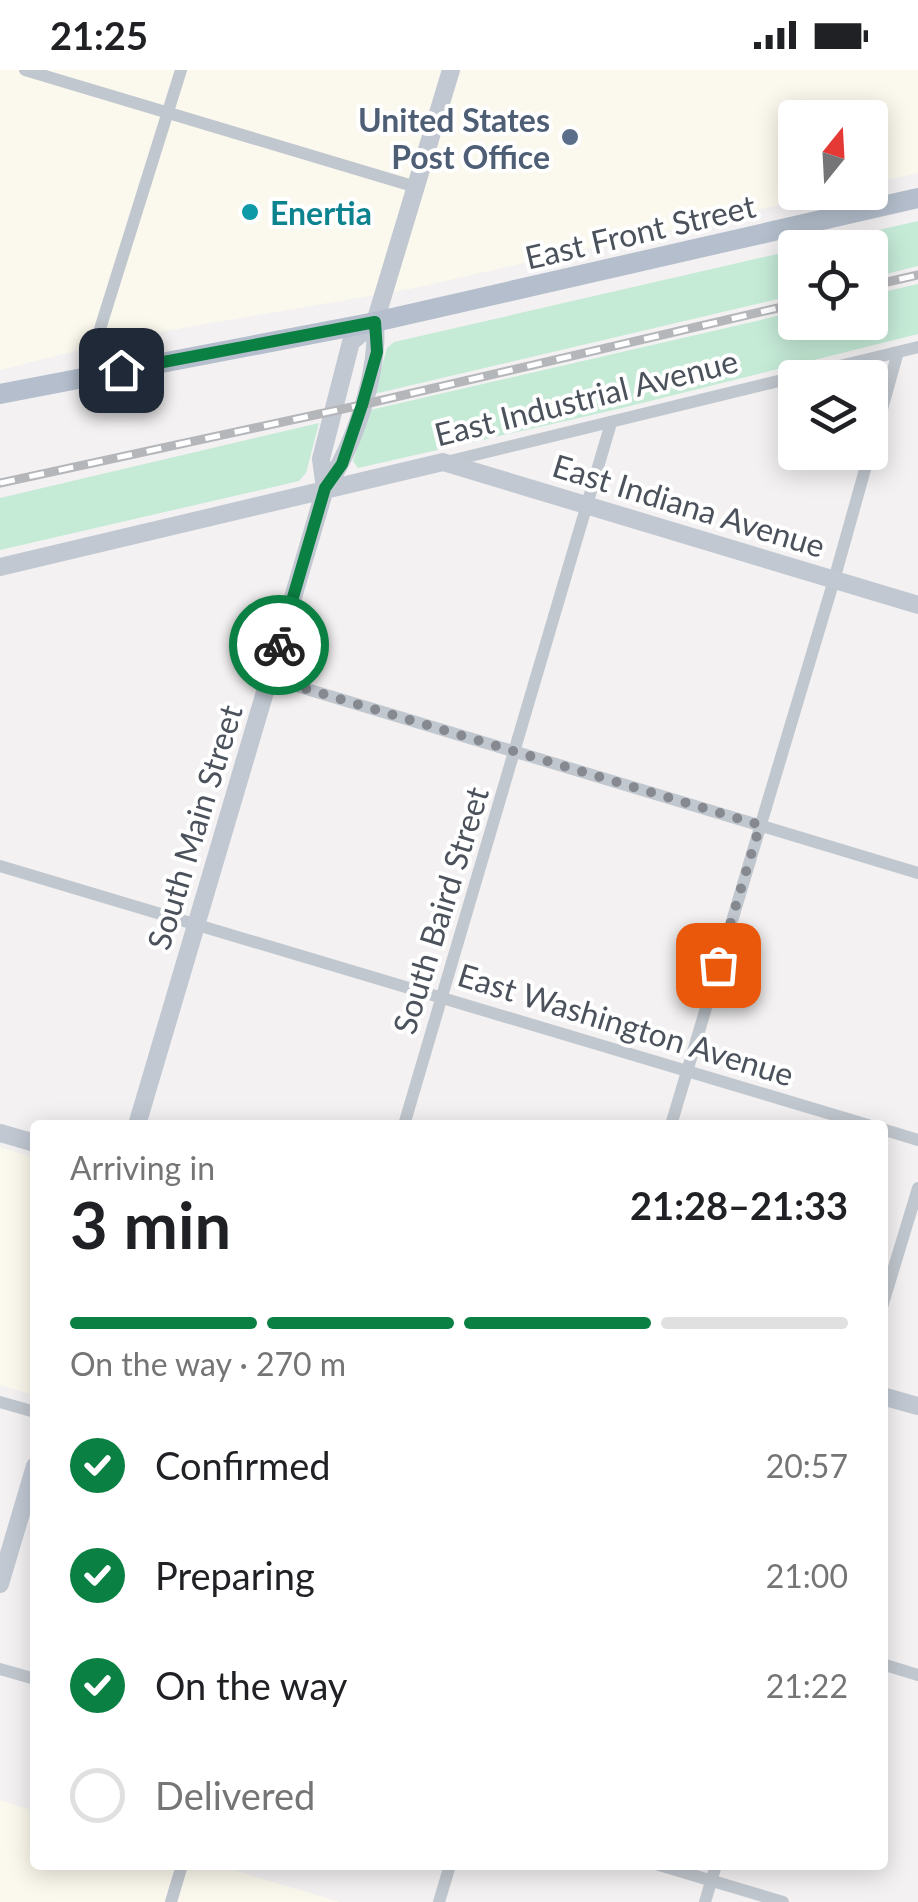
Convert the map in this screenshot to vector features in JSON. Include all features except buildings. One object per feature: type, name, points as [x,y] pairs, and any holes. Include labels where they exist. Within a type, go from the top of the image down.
[{"type":"main road","name":"East Front Street","points":[[0,394],[375,322],[918,198]]},
{"type":"street","points":[[25,70],[416,187]]},
{"type":"street","points":[[84,376],[181,70]]},
{"type":"street","name":"South Main Street","points":[[138,1120],[325,488],[342,464],[362,405],[377,352],[375,322],[451,70]]},
{"type":"street","name":"South Main Street","points":[[325,488],[321,459],[352,342],[375,322]]},
{"type":"street","name":"East Industrial Avenue","points":[[0,567],[918,347]]},
{"type":"street","points":[[672,1120],[834,580],[898,352]]},
{"type":"street","name":"South Baird Street","points":[[405,1120],[611,422]]},
{"type":"street","name":"East Indiana Avenue","points":[[444,462],[918,605]]},
{"type":"street","points":[[270,678],[918,873]]},
{"type":"street","name":"East Washington Avenue","points":[[0,866],[852,1120]]},
{"type":"street","points":[[0,1132],[30,1141]]},
{"type":"street","points":[[888,1132],[918,1140]]},
{"type":"street","points":[[888,1287],[918,1188]]},
{"type":"street","points":[[888,1398],[918,1406]]},
{"type":"street","points":[[0,1402],[30,1411]]},
{"type":"street","points":[[0,1584],[30,1483]]},
{"type":"street","points":[[888,1666],[918,1675]]},
{"type":"street","points":[[0,1668],[30,1677]]},
{"type":"street","points":[[172,1902],[181,1870]]},
{"type":"street","points":[[439,1902],[449,1870]]},
{"type":"street","points":[[676,1870],[782,1902]]},
{"type":"street","points":[[705,1902],[715,1870]]},
{"type":"shaded area","points":[[0,70],[918,70],[918,173],[888,180],[888,100],[778,100],[778,205],[415,288],[131,337],[0,370]]},
{"type":"shaded area","points":[[0,1147],[30,1156],[30,1394],[0,1385]]},
{"type":"shaded area","points":[[0,1800],[30,1809],[30,1870],[234,1870],[340,1902],[0,1902]]},
{"type":"green space","points":[[918,221],[918,266],[888,274],[888,230],[879,230]]},
{"type":"green space","points":[[778,254],[778,299],[374,394],[387,348],[394,342]]},
{"type":"green space","points":[[918,284],[918,334],[814,360],[778,360],[778,369],[358,468],[353,461],[370,410],[778,316],[778,340],[888,340],[888,291]]},
{"type":"green space","points":[[319,423],[306,473],[299,481],[0,550],[0,498]]},
{"type":"railway","points":[[888,282],[918,275]]},
{"type":"railway","points":[[0,483],[361,405],[778,308]]},
{"type":"way so far","points":[[279,645],[270,678],[760,825],[718,965]]},
{"type":"place","name":"United States Post Office","points":[[570,137]]},
{"type":"place","name":"Enertia","points":[[250,212]]},
{"type":"route","points":[[121,370],[375,322],[377,352],[362,405],[342,464],[325,488],[279,645]]}]
